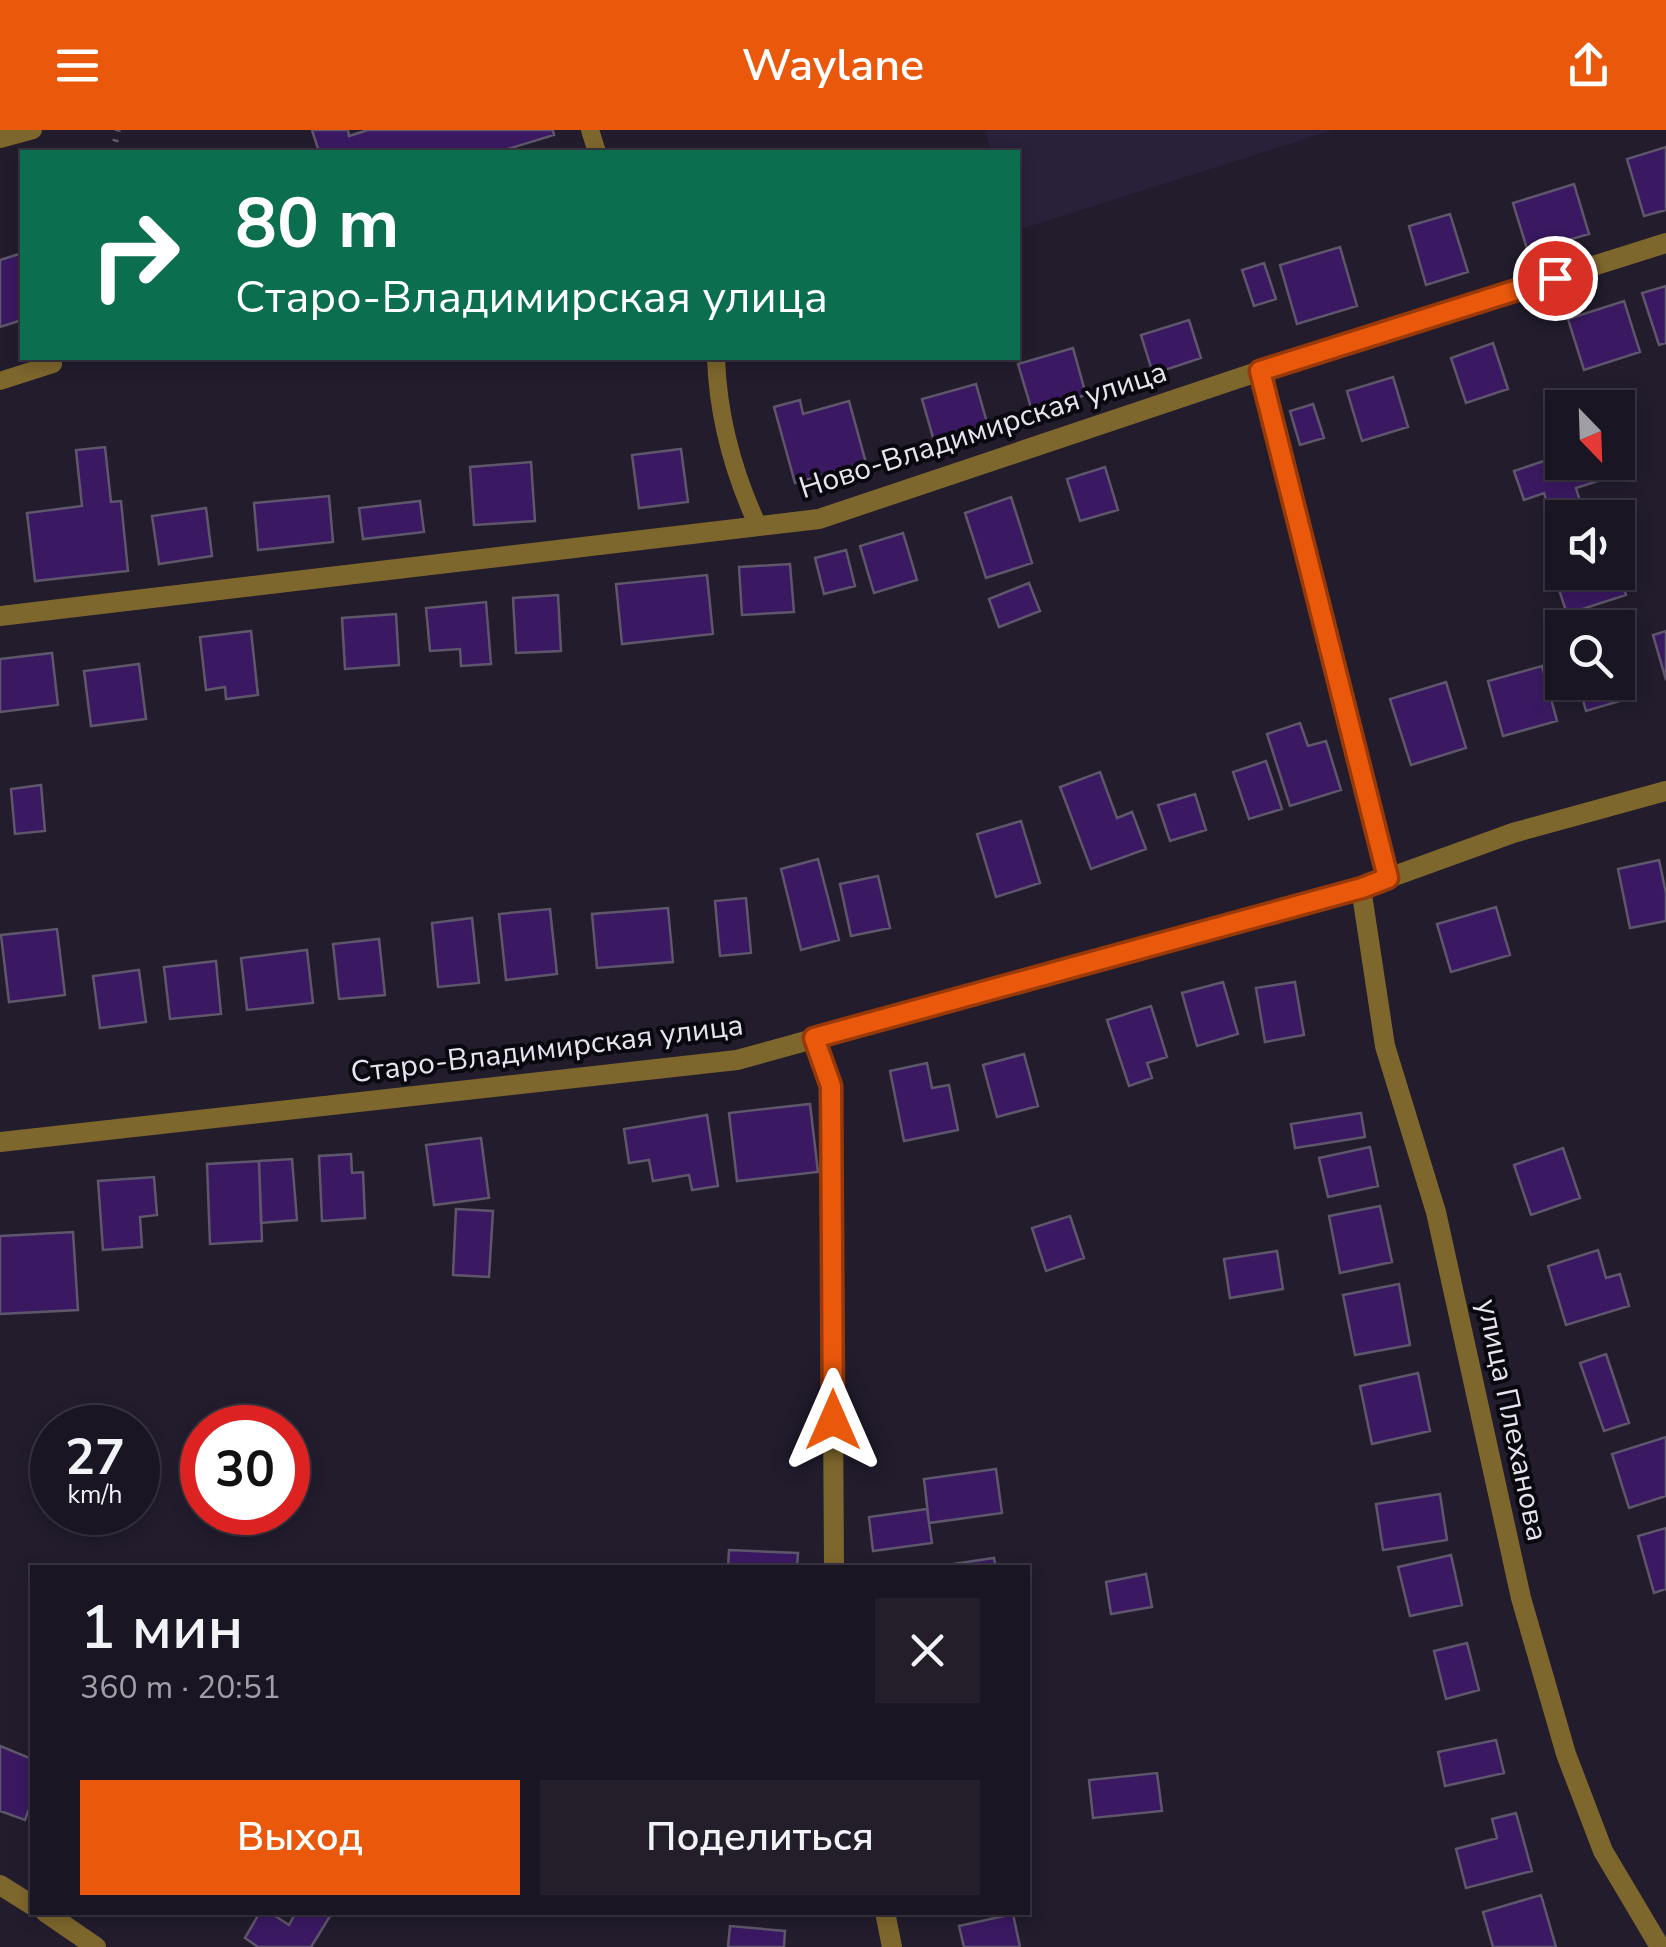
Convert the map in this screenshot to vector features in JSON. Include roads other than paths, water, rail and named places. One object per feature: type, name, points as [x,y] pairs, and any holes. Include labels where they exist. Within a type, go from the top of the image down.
[{"type":"street","name":"Ново-Владимирская улица","points":[[0,616],[819,519],[1260,371],[1666,244]]},
{"type":"street","points":[[1260,371],[1388,878]]},
{"type":"street","name":"Старо-Владимирская улица","points":[[0,1142],[738,1060],[1362,888],[1513,833],[1666,791]]},
{"type":"street","name":"улица Плеханова","points":[[1362,888],[1385,1046],[1436,1212],[1521,1598],[1566,1754],[1603,1851],[1660,1947]]},
{"type":"street","points":[[814,1038],[831,1086],[834,1565]]},
{"type":"street","points":[[0,1885],[30,1904]]},
{"type":"street","points":[[49,1915],[96,1947]]},
{"type":"street","points":[[886,1915],[892,1947]]},
{"type":"lane","points":[[0,139],[33,130]]},
{"type":"lane","points":[[716,360],[717,397],[736,479],[758,526]]},
{"type":"lane","points":[[0,381],[52,364]]}]
